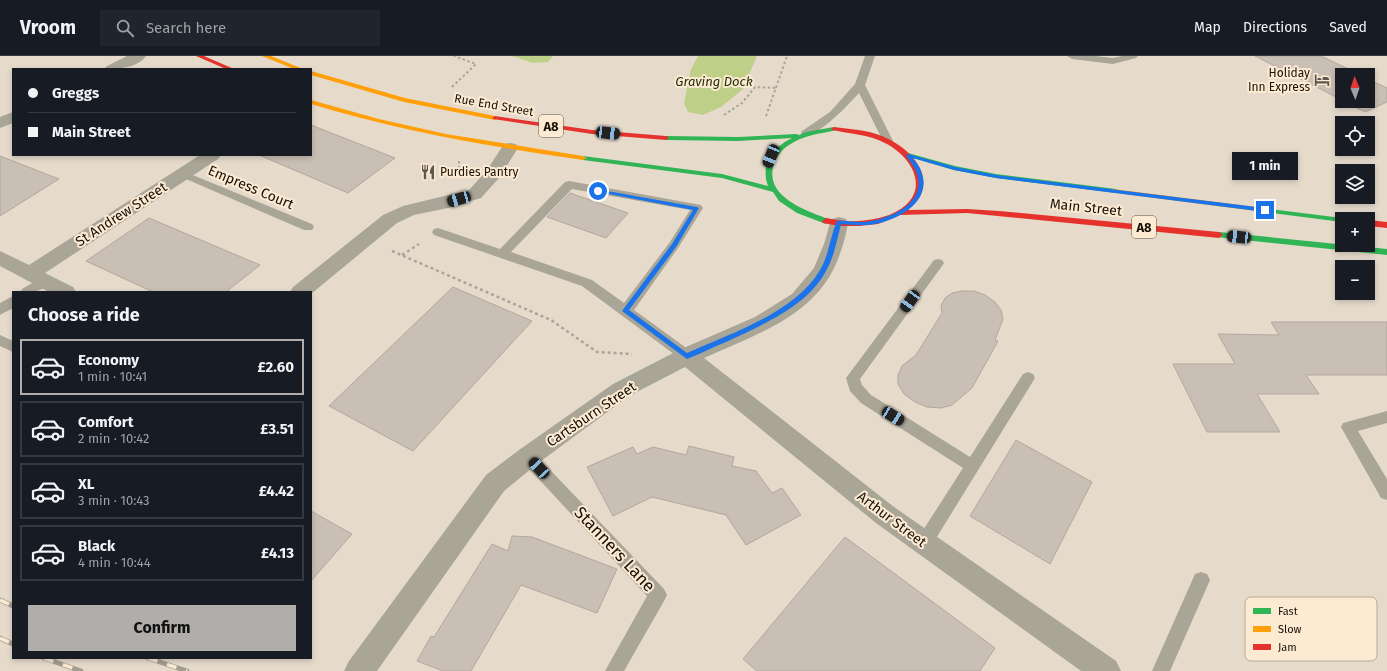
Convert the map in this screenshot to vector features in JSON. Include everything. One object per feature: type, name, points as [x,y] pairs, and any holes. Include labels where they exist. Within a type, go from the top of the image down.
[{"type":"highway","points":[[200,56],[229,68]]},
{"type":"highway","points":[[265,56],[297,68]]},
{"type":"highway","name":"Rue End Street","points":[[312,73],[400,99],[460,112],[541,125],[621,134],[702,140],[741,140],[796,136]]},
{"type":"highway","name":"A8","points":[[312,102],[339,112],[416,131],[510,148],[722,176],[774,190]]},
{"type":"highway","name":"A8","points":[[834,129],[848,130],[876,136],[888,141],[908,155],[920,172],[921,186],[916,199],[910,207],[900,213],[876,222],[861,224],[816,218],[803,213],[791,206],[774,190],[767,173],[771,156],[777,148],[796,136],[834,129]]},
{"type":"highway","name":"Main Street","points":[[908,155],[954,168],[996,176],[1335,219]]},
{"type":"highway","name":"Main Street","points":[[900,213],[960,211],[999,212],[1387,252]]},
{"type":"highway","points":[[1375,224],[1387,225]]},
{"type":"street","points":[[116,68],[139,56]]},
{"type":"street","points":[[0,123],[12,117]]},
{"type":"street","points":[[301,291],[390,219],[410,210],[448,202],[475,194],[493,174],[510,148]]},
{"type":"street","name":"St Andrew Street","points":[[33,282],[183,174],[210,156]]},
{"type":"street","name":"Cartsburn Street","points":[[359,671],[496,483],[528,457],[621,390],[687,356],[762,323],[799,299],[823,271],[834,244],[838,222]]},
{"type":"street","points":[[0,258],[33,282],[63,291]]},
{"type":"street","name":"Arthur Street","points":[[687,356],[879,510],[1106,671]]},
{"type":"lane","points":[[806,133],[834,114],[860,85],[870,56]]},
{"type":"lane","points":[[1072,56],[1113,61],[1133,56]]},
{"type":"lane","points":[[860,85],[888,141]]},
{"type":"lane","name":"Empress Court","points":[[183,174],[308,228]]},
{"type":"lane","points":[[502,254],[569,186],[697,208],[674,246],[626,311]]},
{"type":"lane","points":[[438,232],[587,283],[687,356]]},
{"type":"lane","points":[[938,262],[853,378],[855,387],[866,399],[972,466]]},
{"type":"lane","points":[[0,310],[12,302]]},
{"type":"lane","points":[[0,340],[12,346]]},
{"type":"lane","points":[[924,542],[1028,378]]},
{"type":"lane","points":[[1387,417],[1348,427],[1387,493]]},
{"type":"lane","name":"Stanners Lane","points":[[528,457],[658,595],[614,671]]},
{"type":"lane","points":[[1161,671],[1201,580]]},
{"type":"path","points":[[454,56],[476,64],[450,89],[457,91]]},
{"type":"path","points":[[719,116],[726,114],[742,103],[755,87],[776,88],[787,56]]},
{"type":"path","points":[[388,249],[551,320],[597,352],[634,354]]},
{"type":"water","points":[[512,56],[553,56],[548,62],[533,63]]},
{"type":"water","name":"Graving Dock","points":[[698,56],[757,56],[743,89],[721,107],[703,115],[688,112],[684,103],[691,69]]},
{"type":"building","name":"Holiday Inn Express","points":[[1255,56],[1321,56],[1346,68],[1335,68],[1335,96]]},
{"type":"building","points":[[1375,82],[1387,88],[1387,102],[1375,107]]},
{"type":"building","points":[[1357,108],[1374,108],[1365,112]]},
{"type":"building","points":[[312,125],[395,158],[348,193],[261,156],[312,156]]},
{"type":"building","points":[[0,156],[59,179],[0,216]]},
{"type":"building","points":[[570,193],[628,213],[606,238],[547,217]]},
{"type":"building","points":[[149,218],[260,265],[227,291],[151,291],[86,261]]},
{"type":"building","points":[[453,287],[532,321],[413,451],[329,406]]},
{"type":"building","points":[[974,291],[985,295],[995,302],[1001,310],[1003,319],[995,340],[998,341],[972,388],[952,405],[941,408],[927,407],[915,402],[904,394],[898,384],[898,375],[902,366],[916,355],[942,313],[941,306],[945,298],[952,293]]},
{"type":"building","points":[[1271,322],[1387,322],[1387,375],[1306,375],[1319,394],[1257,394],[1280,432],[1207,432],[1173,364],[1235,364],[1218,334],[1279,335]]},
{"type":"building","points":[[1016,440],[1092,482],[1050,564],[970,516]]},
{"type":"building","points":[[689,446],[734,457],[732,466],[756,471],[772,493],[782,488],[801,515],[746,545],[726,515],[652,497],[613,516],[587,467],[633,447],[637,454],[653,447],[686,455]]},
{"type":"building","points":[[312,512],[352,534],[312,580]]},
{"type":"building","points":[[512,536],[532,537],[617,569],[597,613],[521,585],[471,671],[443,671],[417,661],[431,636],[434,637],[492,544],[508,551]]},
{"type":"building","points":[[845,537],[995,648],[980,671],[757,671],[743,659]]},
{"type":"railway","points":[[0,600],[12,606]]},
{"type":"railway","points":[[0,638],[12,644]]},
{"type":"railway","points":[[47,659],[81,671]]},
{"type":"railway","points":[[151,659],[187,671]]},
{"type":"traffic: fast","points":[[826,221],[800,212],[782,199],[771,185],[768,170],[773,156],[786,144],[806,134],[834,129]]},
{"type":"traffic: fast","points":[[666,138],[738,139],[796,136]]},
{"type":"traffic: fast","points":[[908,155],[954,168],[996,176],[1116,191]]},
{"type":"traffic: fast","points":[[583,158],[722,176],[774,190]]},
{"type":"traffic: fast","points":[[1272,211],[1335,219]]},
{"type":"traffic: fast","points":[[1219,235],[1387,252]]},
{"type":"traffic: slow","points":[[265,56],[297,68]]},
{"type":"traffic: slow","points":[[312,73],[404,100],[495,118]]},
{"type":"traffic: slow","points":[[312,102],[378,121],[446,136],[583,158]]},
{"type":"traffic: slow","points":[[1116,191],[1272,211]]},
{"type":"traffic: jam","points":[[199,56],[229,68]]},
{"type":"traffic: jam","points":[[495,118],[592,132],[666,138]]},
{"type":"traffic: jam","points":[[826,221],[845,224],[859,223],[878,221],[893,216],[906,209],[914,200],[919,190],[920,179],[916,168],[908,157],[895,146],[873,135],[834,129]]},
{"type":"traffic: jam","points":[[900,213],[967,211],[999,213],[1219,235]]},
{"type":"traffic: jam","points":[[1375,224],[1387,225]]},
{"type":"place","name":"Holiday Inn Express","points":[[1322,80]]},
{"type":"place","name":"Purdies Pantry","points":[[428,172]]},
{"type":"route","points":[[598,191],[697,208],[674,246],[626,311],[687,356],[762,323],[799,299],[823,271],[834,244],[838,222],[846,224],[876,222],[889,218],[910,207],[920,190],[921,182],[920,172],[908,155],[954,168],[996,176],[1265,210]]}]
